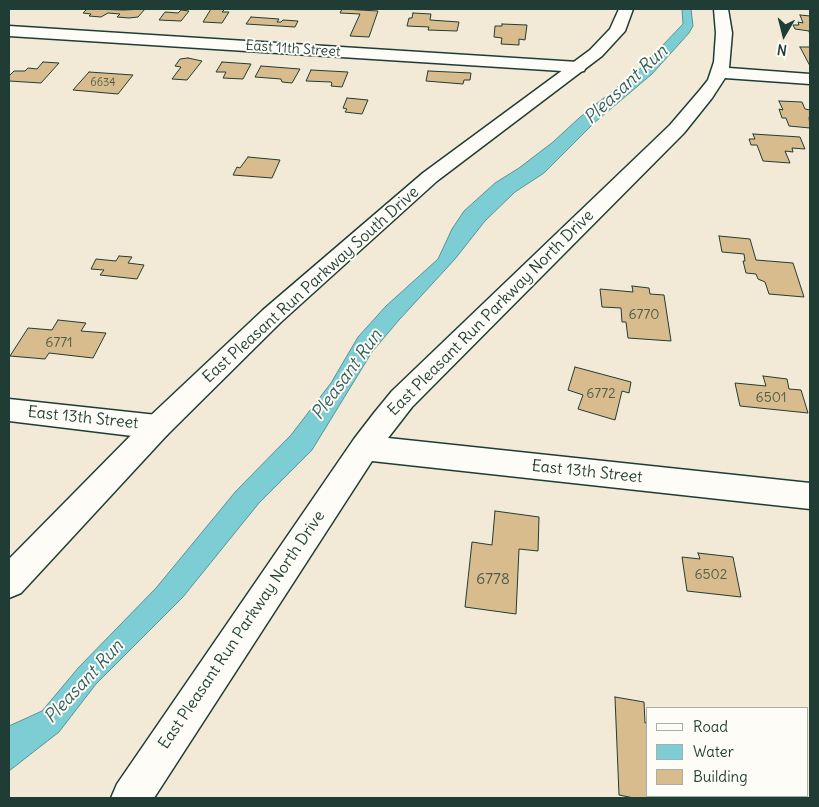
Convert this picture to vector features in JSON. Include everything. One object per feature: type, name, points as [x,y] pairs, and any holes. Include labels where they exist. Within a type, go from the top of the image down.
[{"type":"street","name":"East Pleasant Run Parkway South Drive","points":[[9,582],[157,427],[279,309],[430,177],[578,67],[611,39],[622,23],[626,9]]},
{"type":"street","name":"East Pleasant Run Parkway North Drive","points":[[131,798],[364,448],[402,399],[677,129],[706,94],[719,72],[724,42],[720,9]]},
{"type":"street","name":"East 11th Street","points":[[9,31],[578,67]]},
{"type":"street","points":[[719,72],[810,79]]},
{"type":"street","name":"East 13th Street","points":[[9,410],[157,427]]},
{"type":"street","name":"East 13th Street","points":[[364,448],[810,496]]},
{"type":"water","name":"Pleasant Run","points":[[682,9],[691,9],[693,26],[689,33],[652,74],[594,123],[544,173],[515,192],[485,221],[455,259],[372,352],[312,450],[259,503],[183,597],[96,684],[59,732],[9,771],[9,726],[42,711],[79,667],[156,588],[236,491],[291,435],[331,383],[358,337],[386,306],[438,259],[452,229],[464,211],[495,183],[519,168],[553,142],[579,118],[642,67],[683,24]]},
{"type":"building","points":[[87,9],[145,9],[138,17],[129,18],[117,17],[120,14],[108,13],[101,17],[89,16],[91,14],[83,13]]},
{"type":"building","points":[[211,9],[225,9],[222,12],[229,12],[222,23],[203,22]]},
{"type":"building","points":[[342,9],[378,11],[369,37],[350,36],[360,14],[340,13]]},
{"type":"building","points":[[181,10],[189,11],[181,21],[159,20],[165,12],[178,13]]},
{"type":"building","points":[[413,13],[431,14],[430,20],[459,22],[457,31],[428,30],[429,27],[407,26],[409,18],[412,18]]},
{"type":"building","points":[[800,15],[810,16],[810,35],[809,31],[795,29],[793,25],[799,25],[798,22],[803,23]]},
{"type":"building","points":[[251,17],[279,19],[277,22],[283,20],[298,21],[295,27],[246,24]]},
{"type":"building","points":[[502,24],[527,25],[525,40],[519,39],[519,45],[501,44],[502,38],[494,37],[495,26],[502,26]]},
{"type":"building","points":[[800,47],[810,47],[810,66]]},
{"type":"building","points":[[188,58],[202,61],[187,80],[172,79],[181,67],[175,66],[180,59]]},
{"type":"building","points":[[43,62],[59,63],[41,83],[9,81],[9,76],[14,71],[25,71],[28,68],[37,69]]},
{"type":"building","points":[[222,62],[251,64],[243,79],[223,78],[226,72],[216,72]]},
{"type":"building","points":[[261,66],[300,69],[292,83],[282,82],[281,79],[255,77]]},
{"type":"building","points":[[311,70],[348,72],[342,87],[331,86],[331,82],[306,81]]},
{"type":"building","points":[[428,71],[471,73],[470,80],[464,80],[463,84],[426,81]]},
{"type":"building","points":[[89,72],[133,75],[118,94],[73,90]]},
{"type":"building","points":[[347,98],[368,100],[362,114],[345,112],[347,109],[343,108]]},
{"type":"building","points":[[779,101],[802,102],[805,109],[810,110],[810,128],[789,126],[786,118],[782,118],[779,109],[783,110]]},
{"type":"building","points":[[753,134],[800,137],[805,149],[792,148],[793,152],[785,151],[790,163],[763,161],[757,145],[751,145],[749,139],[755,139]]},
{"type":"building","points":[[248,157],[280,160],[272,178],[233,175],[237,167],[240,168]]},
{"type":"building","points":[[719,236],[750,239],[756,260],[793,263],[804,297],[769,294],[765,282],[758,279],[756,274],[746,273],[743,261],[745,261],[744,254],[722,252]]},
{"type":"building","points":[[119,256],[132,257],[128,263],[144,265],[137,279],[100,275],[104,270],[91,269],[96,259],[116,261]]},
{"type":"building","points":[[632,286],[649,288],[650,294],[664,295],[671,341],[628,338],[626,322],[622,322],[621,308],[602,307],[600,289],[633,292]]},
{"type":"building","points":[[58,320],[86,323],[81,331],[106,333],[93,358],[49,353],[45,359],[10,356],[28,328],[52,330]]},
{"type":"building","points":[[575,367],[631,382],[629,393],[622,391],[615,420],[578,409],[583,395],[568,390]]},
{"type":"building","points":[[763,376],[787,379],[789,389],[801,390],[808,413],[740,406],[735,383],[766,386]]},
{"type":"building","points":[[495,511],[539,517],[538,551],[519,549],[516,614],[465,607],[472,542],[492,545]]},
{"type":"building","points":[[698,553],[733,557],[741,597],[687,591],[682,557],[700,559]]},
{"type":"building","points":[[615,697],[644,702],[646,723],[646,797],[666,798],[634,798],[619,795]]}]
